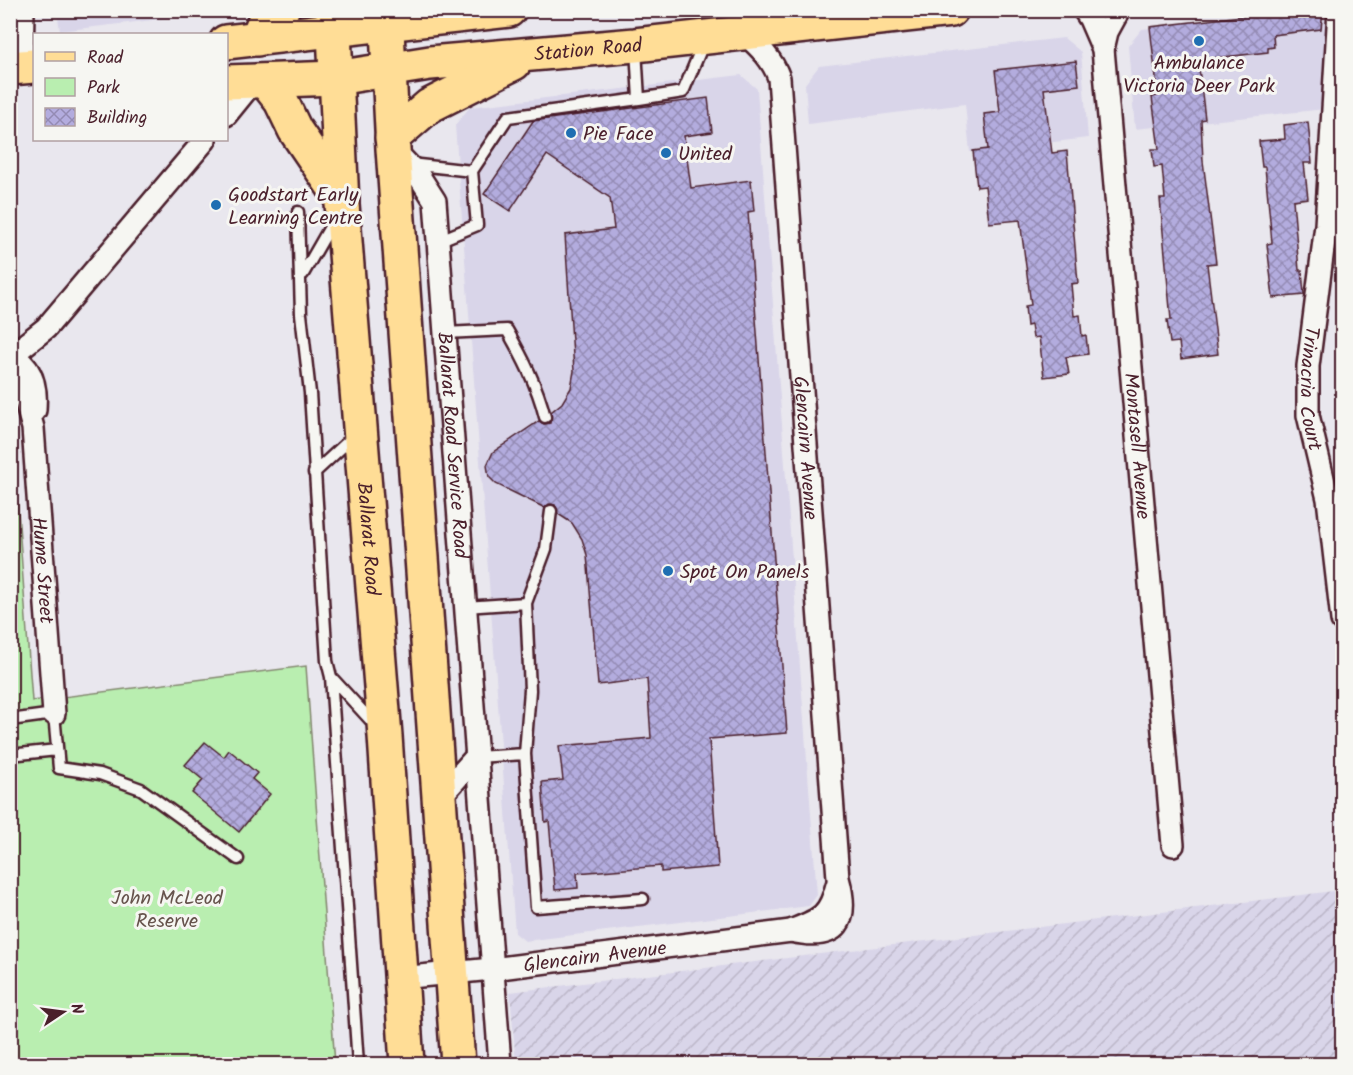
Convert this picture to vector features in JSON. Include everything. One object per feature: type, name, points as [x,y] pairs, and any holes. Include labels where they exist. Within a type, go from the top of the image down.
[{"type":"main road","points":[[262,24],[508,10]]},
{"type":"main road","name":"Station Road","points":[[248,82],[336,78],[389,69],[636,45],[951,10]]},
{"type":"main road","points":[[387,17],[458,1065]]},
{"type":"main road","name":"Ballarat Road","points":[[333,20],[342,201],[385,736],[407,1065]]},
{"type":"main road","points":[[397,150],[429,106],[531,54]]},
{"type":"main road","points":[[248,82],[281,101],[295,130],[342,201]]},
{"type":"street","points":[[22,67],[23,10]]},
{"type":"street","points":[[28,10],[34,33]]},
{"type":"street","name":"Montasell Avenue","points":[[1084,10],[1103,49]]},
{"type":"street","name":"Montasell Avenue","points":[[1119,10],[1107,32],[1103,49],[1173,845]]},
{"type":"street","name":"Trinacria Court","points":[[1339,10],[1326,225],[1308,366],[1308,415],[1328,499],[1342,620]]},
{"type":"street","name":"Glencairn Avenue","points":[[400,978],[492,969],[791,932],[830,910],[838,878],[778,78],[773,63],[744,32]]},
{"type":"street","points":[[228,113],[248,82]]},
{"type":"street","name":"Hume Street","points":[[54,714],[33,428],[14,366],[199,147]]},
{"type":"street","name":"Ballarat Road Service Road","points":[[397,150],[435,201],[500,1065]]},
{"type":"street","points":[[440,797],[476,757]]},
{"type":"lane","points":[[438,241],[477,225],[472,171],[508,117],[683,92],[707,36]]},
{"type":"lane","points":[[636,45],[639,99]]},
{"type":"lane","points":[[397,150],[472,171]]},
{"type":"lane","points":[[302,277],[342,201]]},
{"type":"lane","points":[[298,212],[302,314],[310,393],[327,661],[331,677],[358,1065]]},
{"type":"lane","points":[[445,333],[507,330],[529,370],[540,396],[545,417]]},
{"type":"lane","points":[[314,473],[360,431]]},
{"type":"lane","points":[[551,511],[546,549],[526,603],[530,690],[525,754],[536,907],[643,899]]},
{"type":"lane","points":[[465,608],[526,603]]},
{"type":"lane","points":[[331,677],[385,736]]},
{"type":"lane","points":[[10,720],[54,714],[59,768],[100,774],[141,789],[238,859]]},
{"type":"lane","points":[[10,755],[57,750]]},
{"type":"lane","points":[[476,757],[525,754]]},
{"type":"shaded area","points":[[57,10],[229,11],[60,31]]},
{"type":"shaded area","points":[[1303,11],[1332,11],[1325,109],[1135,129],[1128,46],[1142,29]]},
{"type":"shaded area","points":[[1064,38],[1081,52],[1088,138],[970,152],[965,104],[808,124],[805,84],[819,66]]},
{"type":"shaded area","points":[[741,75],[757,89],[817,895],[809,906],[525,941],[515,933],[455,125],[470,107]]},
{"type":"shaded area","points":[[1342,890],[1342,1064],[516,1064],[510,992]]},
{"type":"green space","name":"John McLeod Reserve","points":[[11,416],[32,701],[306,666],[335,1064],[11,1064]]},
{"type":"building","points":[[1292,10],[1323,10],[1321,29],[1273,35],[1274,47],[1268,48],[1268,52],[1198,60],[1205,119],[1201,120],[1203,161],[1216,263],[1207,264],[1218,354],[1181,359],[1179,342],[1170,343],[1167,320],[1171,320],[1160,199],[1165,199],[1162,166],[1154,167],[1152,149],[1159,149],[1152,97],[1158,96],[1150,27]]},
{"type":"building","points":[[1076,61],[1079,85],[1044,89],[1052,153],[1067,151],[1078,283],[1071,284],[1074,316],[1080,315],[1082,336],[1086,335],[1088,354],[1066,357],[1069,374],[1044,377],[1039,337],[1033,338],[1031,325],[1027,326],[1025,306],[1031,305],[1020,220],[989,223],[985,186],[977,187],[973,151],[988,149],[984,114],[1000,112],[995,70]]},
{"type":"building","points":[[708,98],[712,132],[684,136],[691,188],[751,180],[754,211],[748,212],[787,733],[709,739],[718,867],[661,872],[661,866],[577,873],[578,888],[555,890],[549,821],[545,822],[542,782],[563,780],[559,746],[651,738],[647,679],[598,685],[587,555],[582,539],[572,523],[558,514],[555,505],[549,504],[545,508],[496,484],[489,477],[487,465],[493,452],[539,421],[544,424],[550,423],[551,412],[562,403],[571,388],[574,371],[565,235],[614,229],[610,198],[547,155],[510,211],[484,194],[533,121]]},
{"type":"building","points":[[1308,122],[1312,163],[1304,163],[1308,198],[1293,200],[1299,270],[1302,270],[1304,295],[1273,298],[1267,244],[1272,243],[1265,167],[1262,167],[1259,141],[1285,139],[1284,125]]},
{"type":"building","points":[[205,742],[224,757],[229,750],[257,773],[252,779],[270,794],[239,832],[192,793],[203,780],[185,765]]},
{"type":"place","name":"Ambulance Victoria Deer Park","points":[[1199,41]]},
{"type":"place","name":"Pie Face","points":[[571,133]]},
{"type":"place","name":"United","points":[[666,153]]},
{"type":"place","name":"Goodstart Early Learning Centre","points":[[216,205]]},
{"type":"place","name":"Spot On Panels","points":[[668,571]]}]
